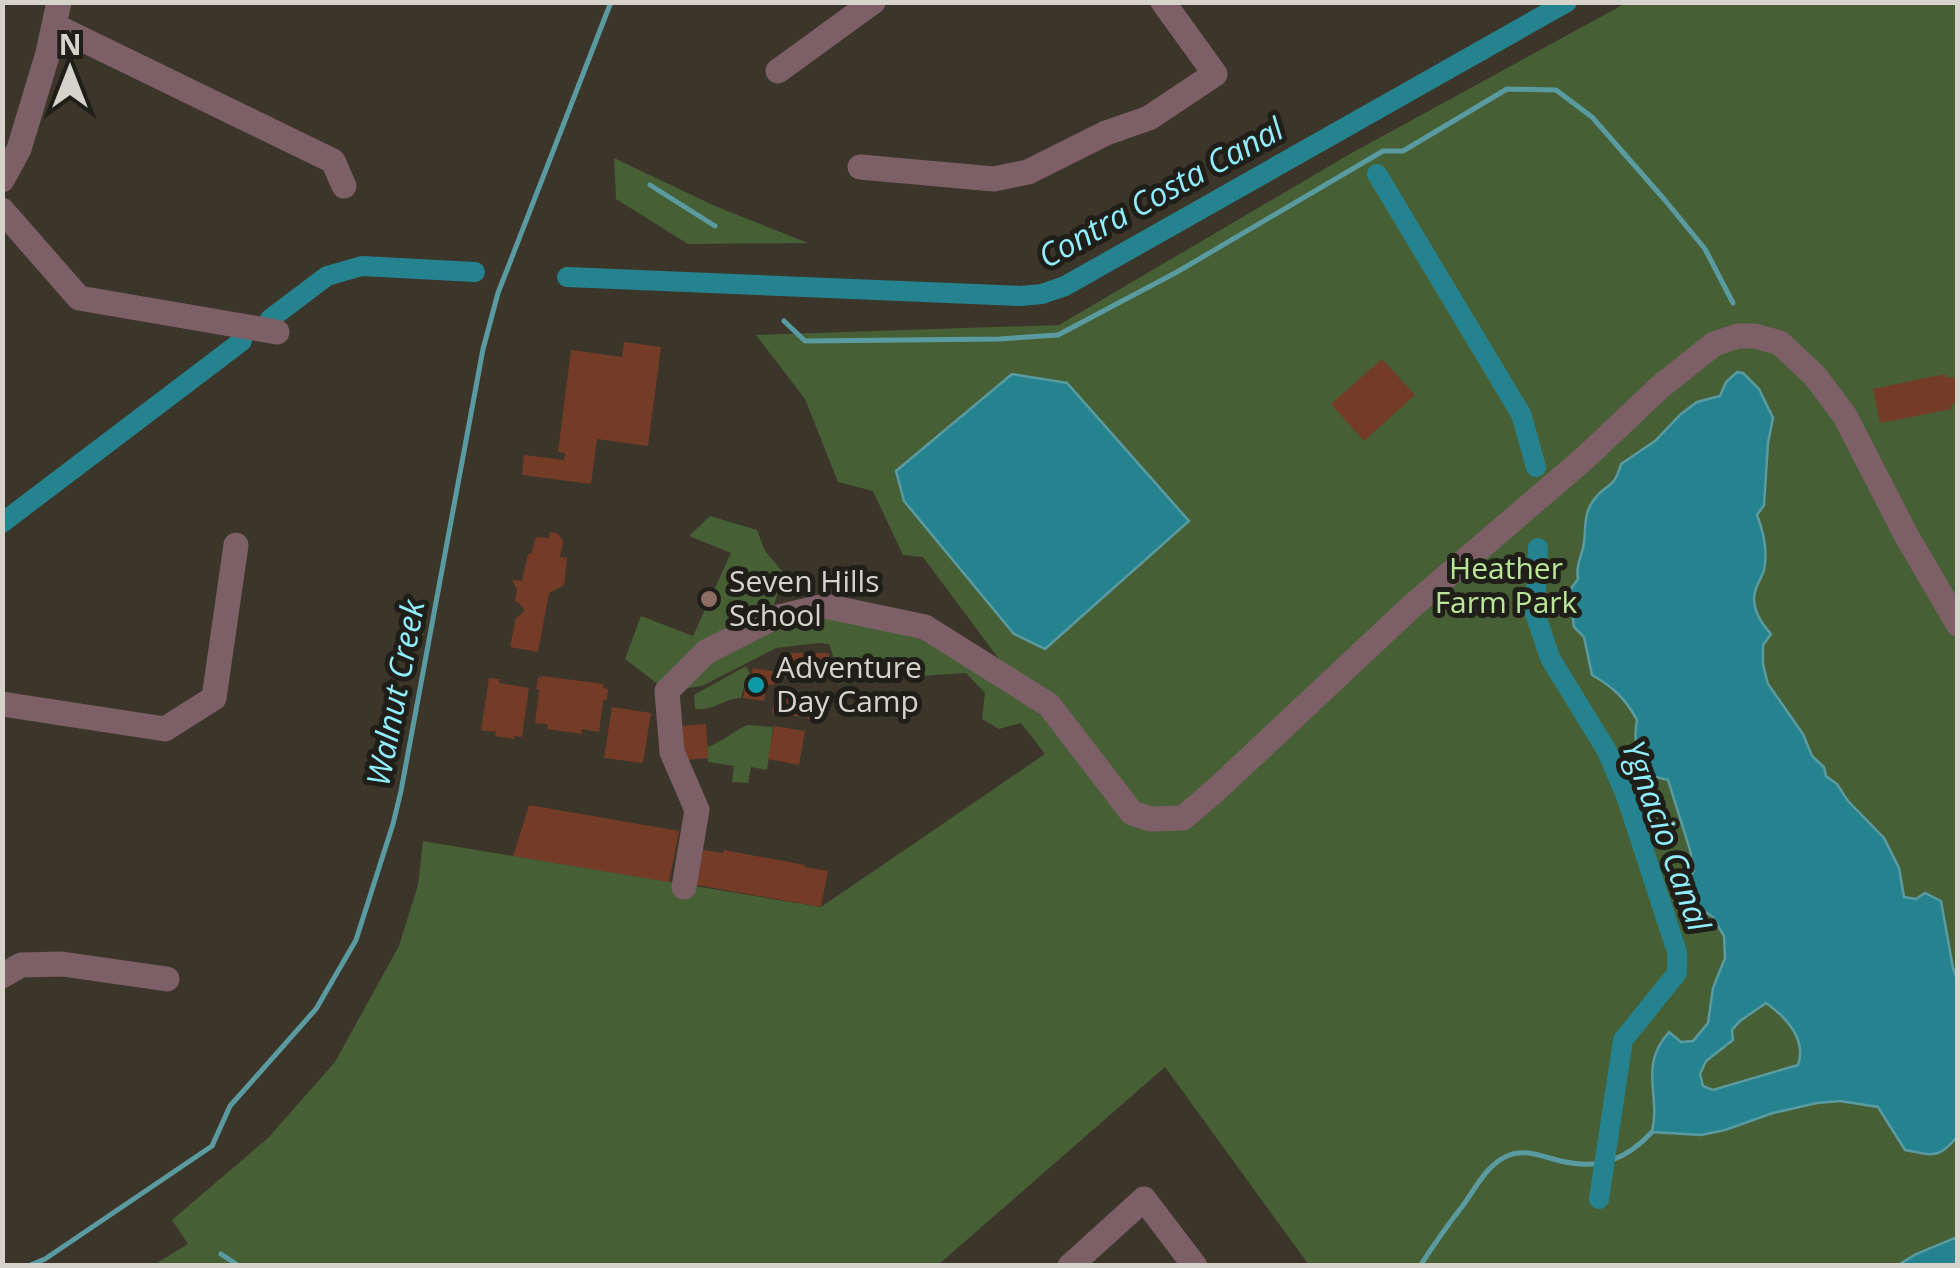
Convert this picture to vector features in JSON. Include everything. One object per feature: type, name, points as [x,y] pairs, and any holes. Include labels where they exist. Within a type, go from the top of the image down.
[{"type":"street","points":[[778,71],[873,2]]},
{"type":"street","points":[[860,167],[994,178],[1028,172],[1106,133],[1148,118],[1215,74],[1163,2]]},
{"type":"street","points":[[2,180],[19,149],[57,14],[333,161],[344,186]]},
{"type":"street","points":[[2,210],[79,298],[267,331]]},
{"type":"street","points":[[684,887],[697,810],[672,752],[667,691],[706,652],[770,619],[825,606],[925,627],[1049,705],[1132,813],[1151,819],[1182,818],[1660,387],[1714,344],[1738,336],[1780,343],[1825,389],[1845,416],[1906,535],[1958,624]]},
{"type":"street","points":[[2,704],[165,730],[214,698],[236,545]]},
{"type":"street","points":[[2,976],[21,965],[62,964],[167,979]]},
{"type":"street","points":[[1070,1266],[1144,1200],[1196,1266]]},
{"type":"green space","name":"Heather Farm Park","points":[[1626,3],[1957,3],[1957,1265],[1309,1265],[1165,1067],[938,1265],[152,1266],[188,1244],[172,1220],[268,1138],[335,1062],[399,946],[418,885],[423,841],[821,907],[1045,754],[1021,723],[999,729],[982,719],[985,693],[966,673],[920,676],[886,669],[839,684],[829,644],[819,643],[776,648],[702,686],[667,691],[625,659],[641,616],[693,636],[731,553],[689,536],[710,516],[757,530],[765,551],[783,572],[771,618],[825,606],[1005,667],[923,557],[903,555],[873,491],[838,482],[805,399],[756,335],[1059,325],[1348,155]]},
{"type":"green space","points":[[614,158],[715,206],[808,243],[688,244],[616,199]]},
{"type":"green space","points":[[746,666],[750,673],[741,698],[695,709],[694,695]]},
{"type":"green space","points":[[747,725],[773,727],[767,770],[751,767],[748,783],[732,782],[734,766],[708,762],[707,747]]},
{"type":"water","points":[[1737,372],[1743,373],[1759,389],[1773,418],[1764,505],[1757,515],[1765,542],[1765,563],[1754,598],[1758,615],[1771,634],[1763,645],[1768,684],[1803,734],[1812,756],[1824,767],[1826,776],[1884,838],[1899,868],[1904,897],[1916,899],[1925,893],[1941,901],[1957,979],[1958,1136],[1935,1154],[1905,1150],[1878,1107],[1840,1101],[1773,1113],[1701,1135],[1652,1132],[1655,1057],[1669,1032],[1681,1042],[1693,1041],[1708,1023],[1713,988],[1725,958],[1724,936],[1713,917],[1697,906],[1682,886],[1694,871],[1668,780],[1648,775],[1637,749],[1637,720],[1618,694],[1592,675],[1584,637],[1574,627],[1569,591],[1578,579],[1586,518],[1593,501],[1612,483],[1621,464],[1655,441],[1697,402],[1720,396],[1726,382]],"holes":[[[1766,1003],[1797,1038],[1798,1065],[1713,1090],[1703,1086],[1700,1074],[1706,1061],[1733,1040],[1732,1030],[1740,1021]]]},
{"type":"water","points":[[1012,374],[1067,383],[1189,521],[1045,649],[1014,634],[904,501],[896,471]]},
{"type":"water","points":[[1957,1237],[1957,1265],[1898,1265],[1916,1254]]},
{"type":"building","points":[[624,342],[661,347],[648,446],[597,439],[591,484],[522,475],[524,455],[564,460],[565,453],[558,452],[571,350],[622,357]]},
{"type":"building","points":[[1382,359],[1415,395],[1364,441],[1331,404]]},
{"type":"building","points":[[1945,374],[1946,378],[1954,377],[1958,393],[1958,403],[1951,404],[1952,409],[1880,423],[1873,389]]},
{"type":"building","points":[[550,532],[557,533],[563,541],[560,557],[567,558],[564,585],[549,593],[538,652],[510,647],[516,618],[525,611],[515,602],[517,589],[512,580],[522,581],[536,537],[549,538]]},
{"type":"building","points":[[783,653],[829,653],[829,677],[783,677]]},
{"type":"building","name":"Adventure Day Camp","points":[[753,668],[776,672],[774,685],[767,684],[764,701],[743,698]]},
{"type":"building","points":[[538,677],[604,684],[603,688],[608,689],[607,700],[603,700],[599,732],[582,729],[582,734],[547,729],[548,724],[535,723],[539,690],[536,689]]},
{"type":"building","points":[[489,678],[529,688],[522,737],[495,736],[496,732],[481,730]]},
{"type":"building","points":[[776,692],[792,695],[789,717],[772,714]]},
{"type":"building","points":[[796,698],[826,704],[823,721],[792,715]]},
{"type":"building","points":[[612,707],[651,713],[643,763],[604,758]]},
{"type":"building","points":[[706,724],[708,758],[684,760],[682,726]]},
{"type":"building","points":[[774,726],[805,731],[799,765],[768,759]]},
{"type":"building","points":[[529,805],[679,831],[669,882],[513,856]]},
{"type":"building","points":[[697,849],[723,853],[724,850],[828,871],[821,907],[691,884]]},
{"type":"waterway","name":"Walnut Creek","points":[[28,1266],[45,1259],[212,1146],[230,1106],[316,1009],[356,940],[401,791],[483,349],[498,293],[611,2]]},
{"type":"waterway","name":"Contra Costa Canal","points":[[567,277],[1042,294],[1065,286],[1567,2]]},
{"type":"waterway","points":[[784,321],[805,341],[1058,335],[1177,272],[1383,151],[1403,151],[1507,89],[1556,90],[1592,117],[1705,249],[1733,303]]},
{"type":"waterway","name":"Ygnacio Canal","points":[[1377,174],[1521,414],[1536,467]]},
{"type":"waterway","points":[[650,185],[715,226]]},
{"type":"waterway","name":"Contra Costa Canal","points":[[270,319],[327,276],[362,266],[475,272]]},
{"type":"waterway","name":"Contra Costa Canal","points":[[2,523],[242,341]]},
{"type":"waterway","name":"Ygnacio Canal","points":[[1538,548],[1535,613],[1550,658],[1607,751],[1626,796],[1677,952],[1677,973],[1623,1040],[1599,1199]]},
{"type":"waterway","points":[[1420,1266],[1481,1179],[1499,1160],[1527,1153],[1575,1163],[1600,1163],[1622,1156],[1652,1132]]},
{"type":"waterway","points":[[221,1254],[239,1266]]},
{"type":"place","name":"Seven Hills School","points":[[709,599]]},
{"type":"place","name":"Adventure Day Camp","points":[[756,685]]}]
